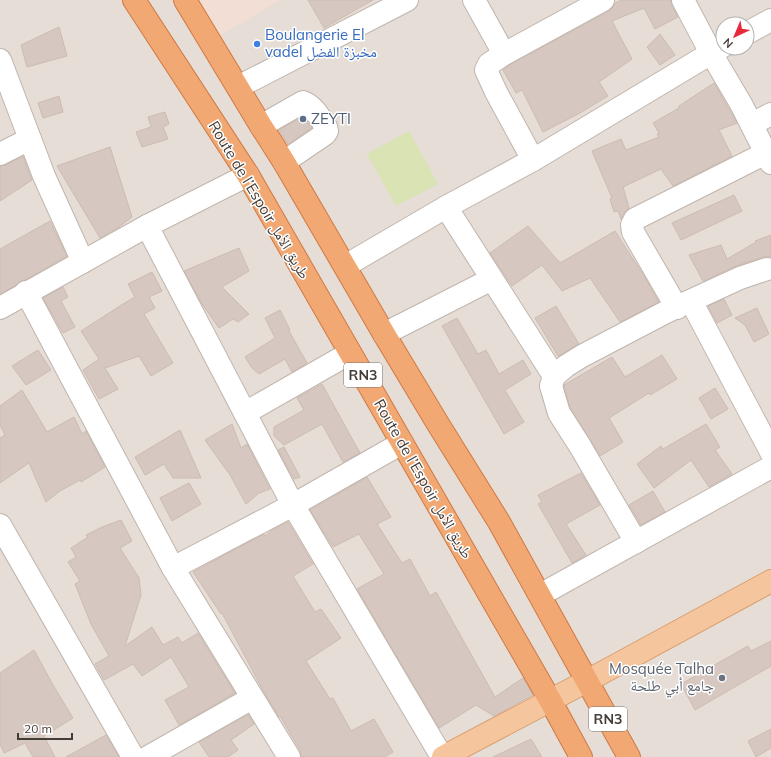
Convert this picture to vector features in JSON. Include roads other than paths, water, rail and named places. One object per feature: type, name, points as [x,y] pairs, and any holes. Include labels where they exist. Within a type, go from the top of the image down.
[{"type":"highway","name":"Route de l’Espoir طريق الأمل","points":[[134,0],[248,175],[550,700],[581,757]]},
{"type":"highway","name":"RN3","points":[[185,0],[284,162],[438,424],[499,522],[629,757]]},
{"type":"main road","points":[[443,757],[771,581]]},
{"type":"street","points":[[238,87],[407,0]]},
{"type":"street","points":[[474,0],[504,54]]},
{"type":"street","points":[[533,160],[496,92],[486,70],[489,64],[574,7],[603,0]]},
{"type":"street","points":[[682,0],[715,46]]},
{"type":"street","points":[[755,29],[771,20]]},
{"type":"street","points":[[345,266],[446,207],[533,160],[715,50]]},
{"type":"street","points":[[720,56],[768,158],[635,219],[632,225],[634,232],[684,304],[771,452]]},
{"type":"street","points":[[0,60],[47,182],[83,262]]},
{"type":"street","points":[[261,126],[303,102],[312,107],[326,127],[327,130],[325,134],[284,162]]},
{"type":"street","points":[[752,124],[771,114]]},
{"type":"street","points":[[0,154],[30,139]]},
{"type":"street","points":[[0,308],[26,292],[147,226],[248,175]]},
{"type":"street","points":[[446,207],[554,376]]},
{"type":"street","points":[[147,226],[293,505],[443,757]]},
{"type":"street","points":[[636,542],[559,413],[551,386],[554,376],[582,356],[684,304],[740,278],[770,271]]},
{"type":"street","points":[[384,334],[492,279]]},
{"type":"street","points":[[26,292],[173,568],[289,757]]},
{"type":"street","points":[[245,413],[350,353]]},
{"type":"street","points":[[173,568],[293,505],[402,443]]},
{"type":"street","points":[[540,595],[771,467]]},
{"type":"street","points":[[0,525],[133,757]]},
{"type":"street","points":[[148,757],[252,698]]},
{"type":"place","name":"Boulangerie El vadel مخبزة الفضل","points":[[257,44]]},
{"type":"place","name":"ZEYTI","points":[[303,119]]},
{"type":"place","name":"Mosquée Talha جامع أبي طلحة","points":[[722,678]]}]
